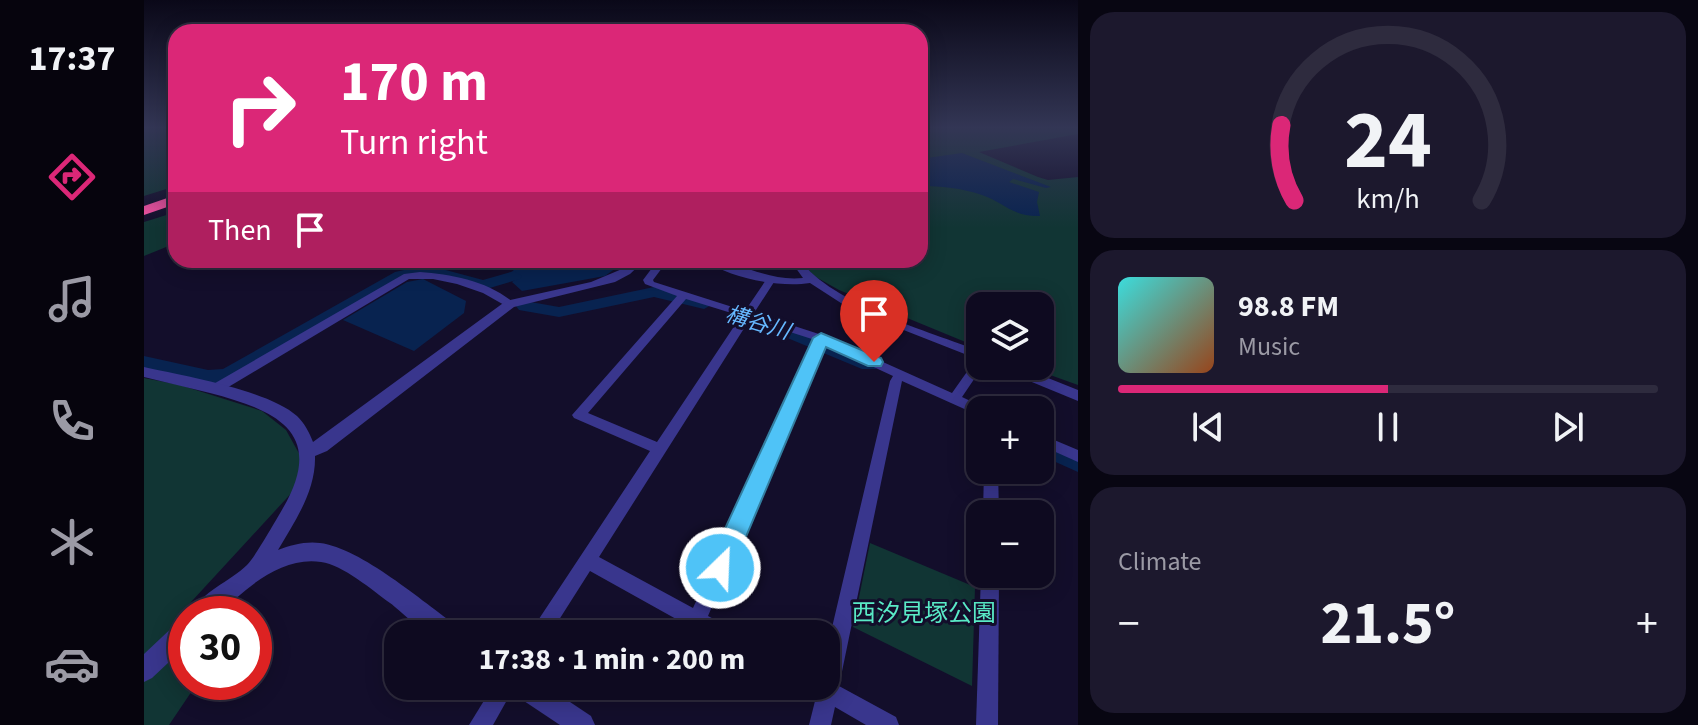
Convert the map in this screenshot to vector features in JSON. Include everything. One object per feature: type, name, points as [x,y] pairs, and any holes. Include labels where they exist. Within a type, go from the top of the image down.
[{"type":"highway","points":[[144,204],[168,196]]},
{"type":"highway","points":[[144,211],[168,202]]},
{"type":"street","points":[[307,452],[321,446],[510,304],[542,294],[604,284],[630,268]]},
{"type":"street","points":[[657,268],[648,280],[650,284],[819,341],[966,405]]},
{"type":"street","points":[[736,268],[771,279],[809,280]]},
{"type":"street","points":[[801,268],[809,280],[857,305],[966,350]]},
{"type":"street","points":[[215,389],[407,276],[426,274],[481,289],[510,304]]},
{"type":"street","points":[[548,620],[771,279]]},
{"type":"street","points":[[660,449],[579,415],[682,297]]},
{"type":"street","points":[[587,560],[697,620],[819,341]]},
{"type":"street","points":[[144,372],[264,402],[293,420],[304,437],[306,472],[300,492],[256,570],[225,596]]},
{"type":"street","points":[[839,620],[899,377]]},
{"type":"street","points":[[954,399],[967,380]]},
{"type":"street","points":[[1039,380],[1078,396]]},
{"type":"street","points":[[1054,445],[1078,456]]},
{"type":"street","points":[[256,570],[308,553],[330,555],[346,562],[429,620]]},
{"type":"street","points":[[987,725],[990,588]]},
{"type":"street","points":[[144,670],[168,647]]},
{"type":"street","points":[[840,699],[888,725]]},
{"type":"street","points":[[480,725],[496,700]]},
{"type":"street","points":[[545,700],[582,725]]},
{"type":"street","points":[[820,725],[821,700]]},
{"type":"green space","points":[[144,161],[168,161],[168,188],[144,196]]},
{"type":"green space","points":[[928,161],[1000,161],[1048,180],[1078,177],[1078,385],[1054,376],[1054,292],[966,292],[966,342],[839,290],[814,276],[807,268],[928,268]]},
{"type":"green space","points":[[168,214],[168,246],[144,256],[144,222]]},
{"type":"green space","points":[[144,378],[180,385],[262,411],[286,430],[301,457],[297,487],[197,596],[168,596],[168,700],[186,700],[169,725],[144,725]]},
{"type":"green space","name":"西汐見塚公園","points":[[870,543],[966,583],[966,588],[975,588],[972,686],[853,627]]},
{"type":"water","points":[[928,161],[983,161],[1051,187],[1013,179],[1009,182],[1039,192],[1037,202],[1040,216],[1031,216],[989,198],[928,186]]},
{"type":"water","points":[[516,268],[616,268],[605,276],[522,291],[512,282],[516,279],[511,273]]},
{"type":"water","points":[[423,279],[466,301],[464,313],[414,351],[343,320],[407,282]]},
{"type":"waterway","points":[[144,362],[208,377],[228,375],[401,275],[427,270],[483,285],[514,276]]},
{"type":"waterway","name":"構谷川","points":[[525,306],[559,312],[654,292],[704,304]]},
{"type":"waterway","name":"構谷川","points":[[780,328],[869,364]]},
{"type":"waterway","name":"構谷川","points":[[1054,451],[1078,462]]},
{"type":"route","points":[[720,568],[821,338],[874,362]]}]
